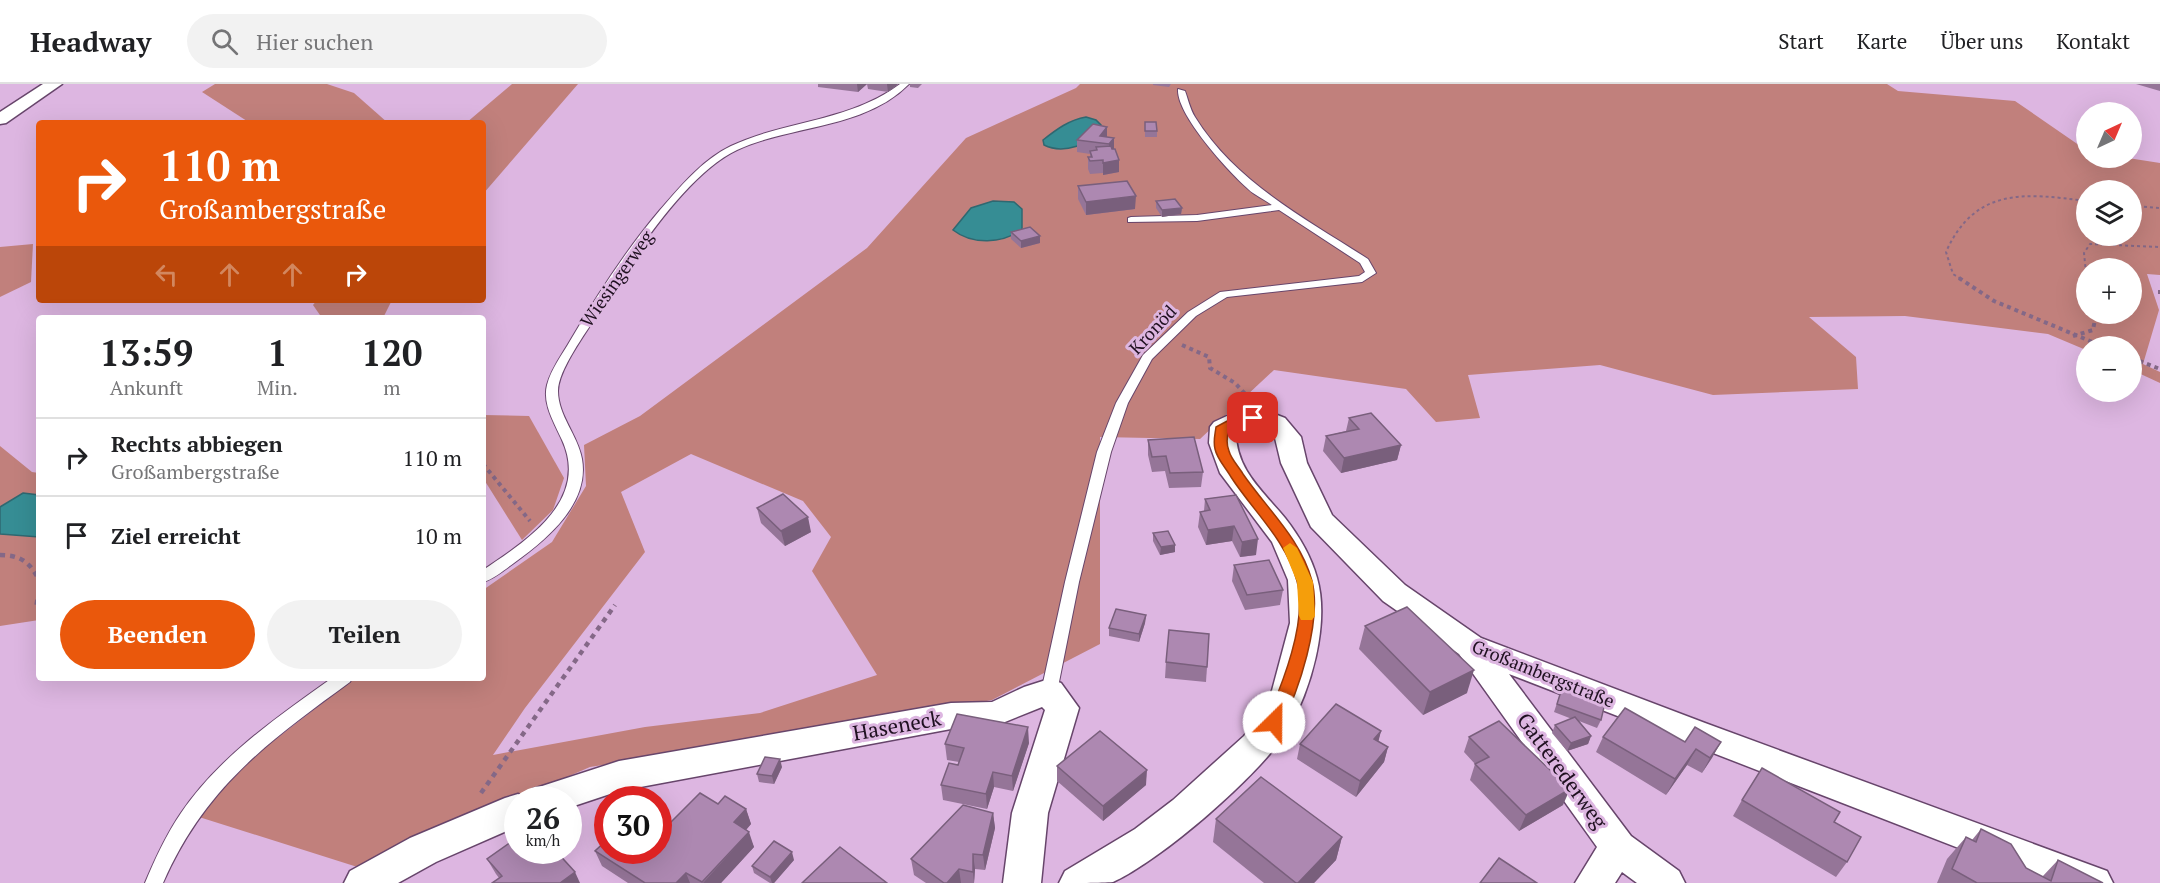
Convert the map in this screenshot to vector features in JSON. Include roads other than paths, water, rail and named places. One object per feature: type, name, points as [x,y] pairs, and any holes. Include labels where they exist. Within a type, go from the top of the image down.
[{"type":"street","points":[[0,119],[54,84]]},
{"type":"street","name":"Großambergstraße","points":[[1078,883],[1148,840],[1197,801],[1247,756],[1274,722],[1292,681],[1307,613],[1305,582],[1284,537],[1232,470],[1222,452],[1220,440],[1223,427],[1242,417],[1267,419],[1276,423],[1288,436],[1294,463],[1321,520],[1394,593],[1470,646],[1692,733],[2094,883]]},
{"type":"street","name":"Gatterederweg","points":[[1470,646],[1617,847],[1666,883]]},
{"type":"street","points":[[1022,883],[1030,813],[1062,708],[1049,692]]},
{"type":"street","name":"Haseneck","points":[[582,788],[619,776],[951,716],[992,715],[1035,695],[1049,692]]},
{"type":"street","points":[[363,883],[423,850],[504,815]]},
{"type":"street","points":[[1593,883],[1617,847]]},
{"type":"lane","name":"Wiesingerweg","points":[[486,575],[539,536],[567,502],[576,478],[576,456],[557,411],[552,390],[558,371],[579,334],[642,240],[669,208],[718,158],[752,142],[857,110],[885,99],[905,84]]},
{"type":"lane","name":"Kronöd","points":[[1049,692],[1072,582],[1104,452],[1122,403],[1147,357],[1192,314],[1224,294],[1362,279],[1371,273],[1364,261],[1255,189],[1212,145],[1190,116],[1180,91]]},
{"type":"lane","points":[[1131,220],[1197,218],[1282,207]]},
{"type":"lane","points":[[154,883],[164,858],[188,815],[224,771],[285,720],[340,681]]}]
